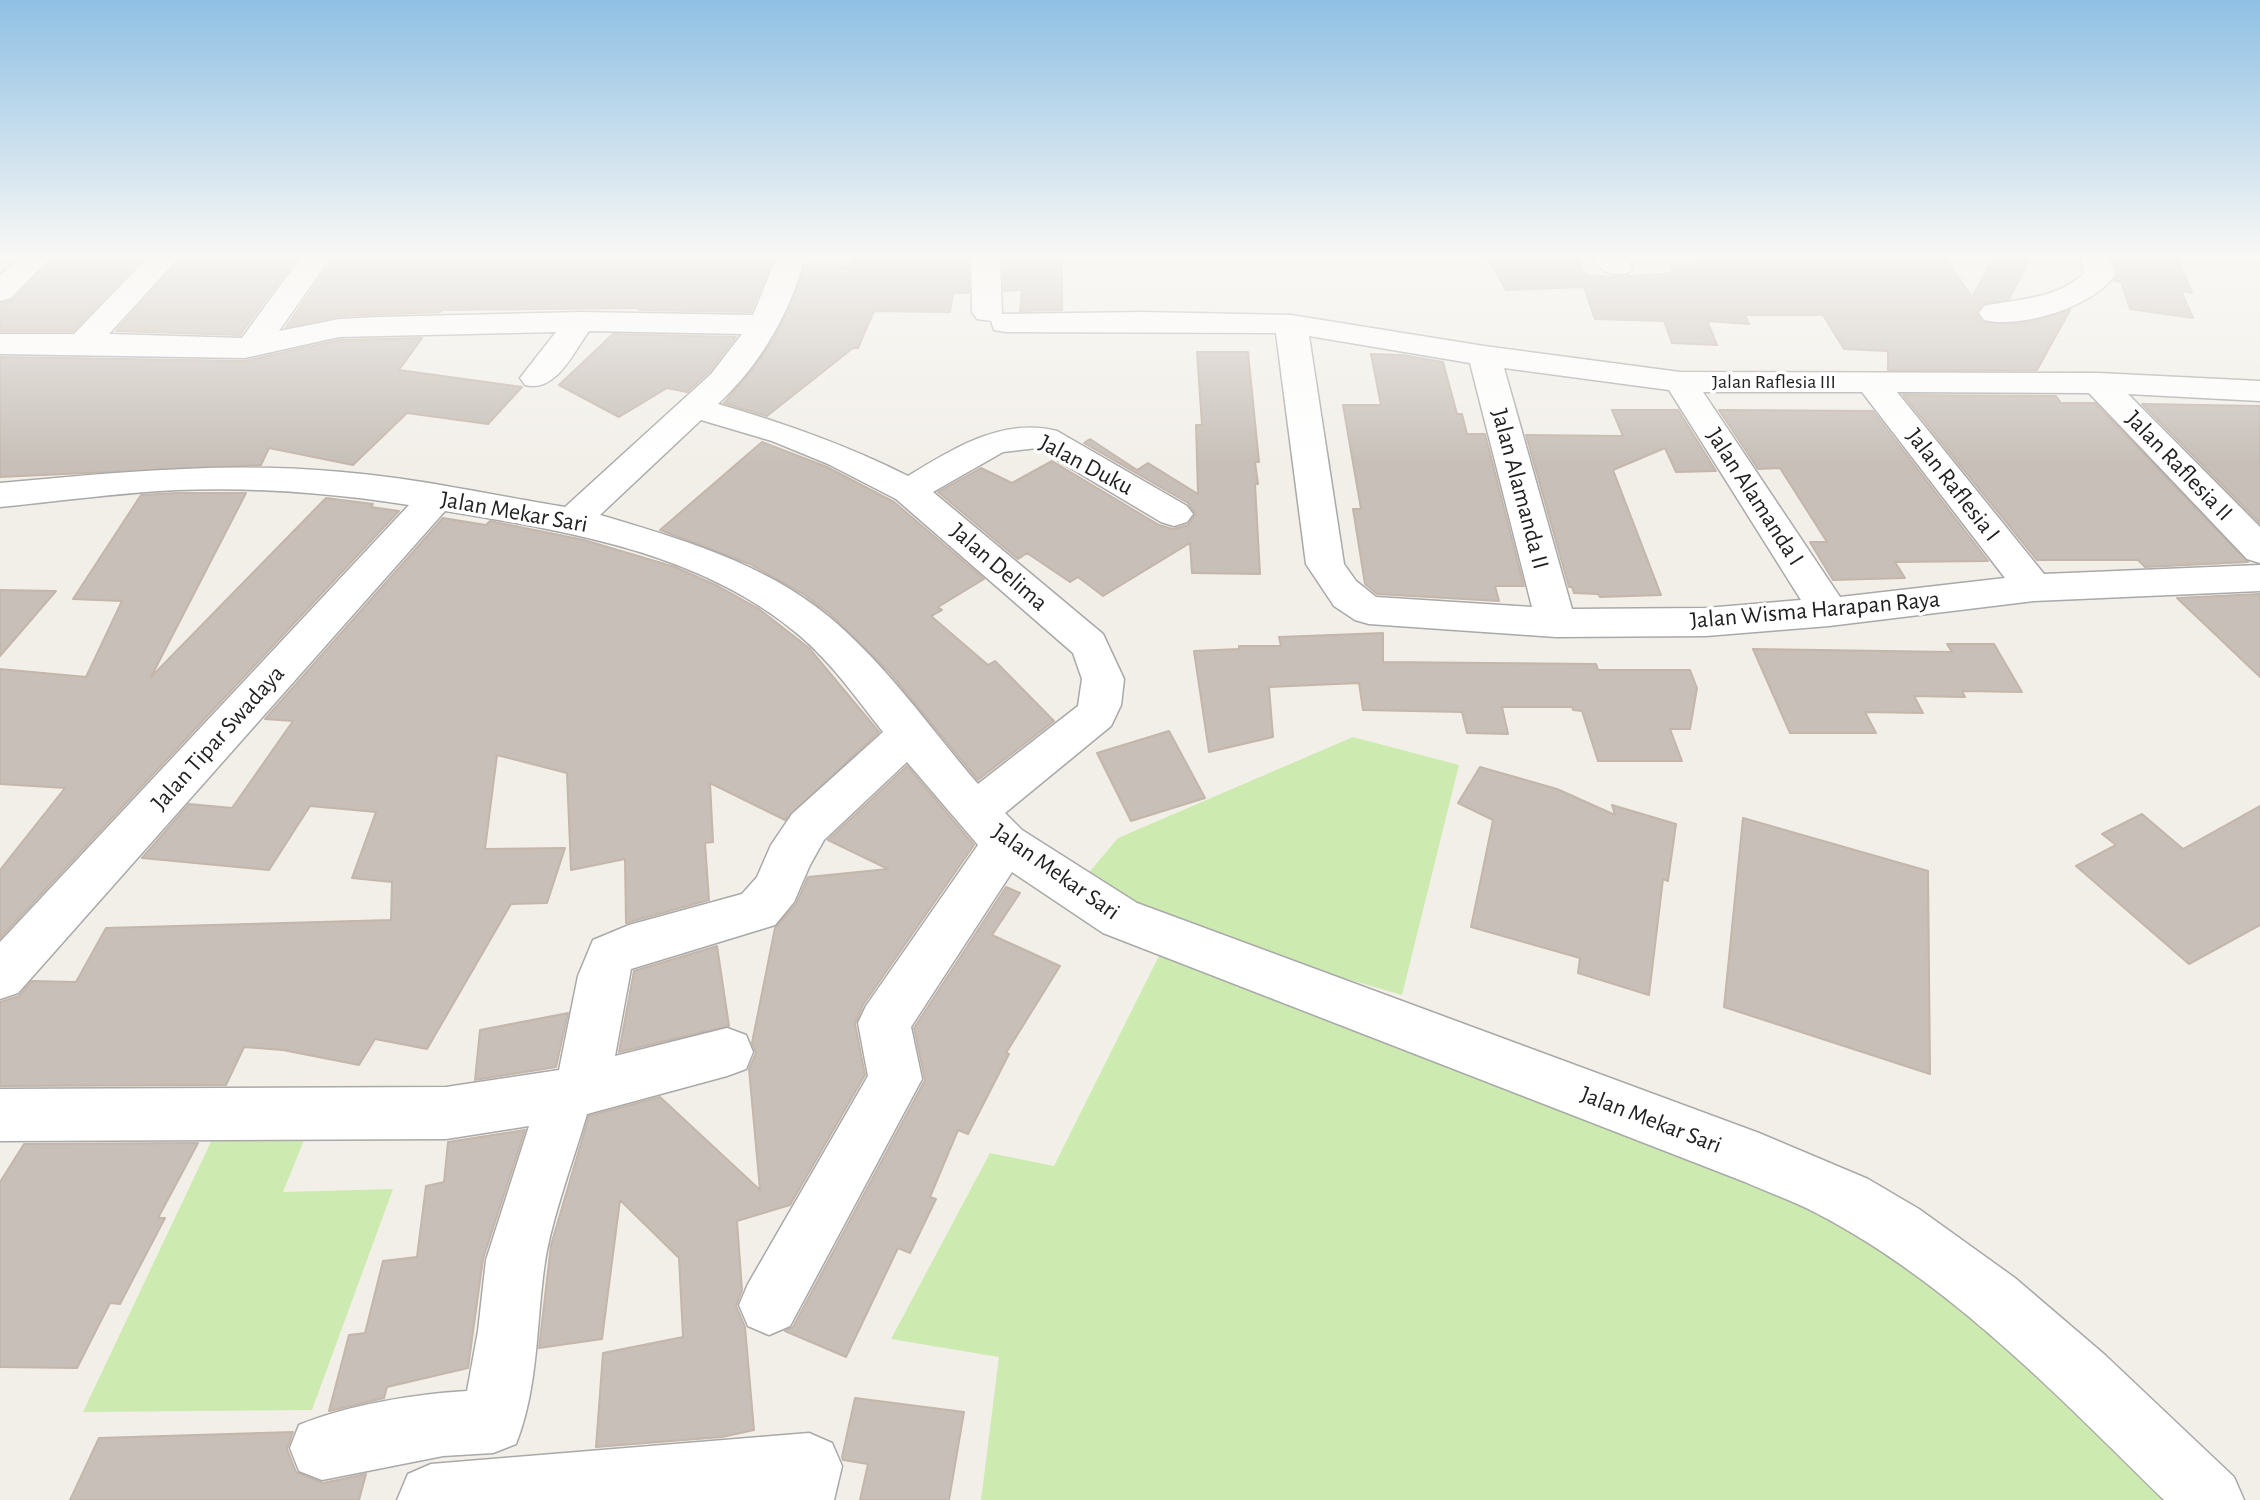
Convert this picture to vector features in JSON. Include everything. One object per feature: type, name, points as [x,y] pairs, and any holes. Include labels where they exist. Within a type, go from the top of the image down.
[{"type":"street","points":[[83,343],[101,324]]},
{"type":"street","points":[[252,347],[268,324]]},
{"type":"street","points":[[0,344],[252,347],[339,328],[477,324]]},
{"type":"street","points":[[537,378],[579,324]]},
{"type":"street","points":[[719,324],[765,325]]},
{"type":"street","name":"Jalan Raflesia III","points":[[1291,324],[1484,356],[1680,382],[2098,383],[2260,391]]},
{"type":"street","name":"Jalan Wisma Harapan Raya","points":[[1291,324],[1325,564],[1331,578],[1344,593],[1369,610],[1556,623],[1706,622],[1829,612],[2034,588],[2260,578]]},
{"type":"street","points":[[573,520],[723,381],[765,325]]},
{"type":"street","name":"Jalan Alamanda II","points":[[1484,356],[1556,623]]},
{"type":"street","name":"Jalan Alamanda I","points":[[1680,382],[1829,612]]},
{"type":"street","name":"Jalan Raflesia I","points":[[1871,382],[2034,588]]},
{"type":"street","name":"Jalan Raflesia II","points":[[2098,383],[2260,550]]},
{"type":"street","name":"Jalan Delima","points":[[693,407],[812,445],[909,491],[1089,644],[1104,678],[1105,696],[1096,715],[998,795],[989,827]]},
{"type":"street","name":"Jalan Duku","points":[[909,491],[978,450],[1015,437],[1031,436],[1045,438],[1174,514]]},
{"type":"street","name":"Jalan Mekar Sari","points":[[0,495],[176,479],[247,478],[343,483],[573,520],[652,543],[706,564],[761,590],[813,625],[852,664],[989,827],[1120,918],[1759,1160],[1846,1198],[1944,1260],[2033,1330],[2211,1500]]},
{"type":"street","name":"Jalan Tipar Swadaya","points":[[0,977],[436,499]]},
{"type":"street","points":[[322,1448],[443,1424],[493,1421],[509,1331],[516,1260],[574,1092],[611,955],[758,910],[777,888],[788,859],[808,827],[909,734]]},
{"type":"street","points":[[769,1305],[895,1079],[884,1023],[989,827]]},
{"type":"street","points":[[0,1115],[446,1113],[574,1092],[727,1052]]},
{"type":"street","points":[[430,1500],[431,1497],[809,1466],[801,1500]]},
{"type":"green space","points":[[1353,737],[1459,765],[1402,995],[1275,958],[1175,923],[1086,876],[1118,838]]},
{"type":"green space","points":[[1159,956],[1815,1210],[1964,1302],[2180,1500],[981,1500],[999,1357],[891,1339],[990,1153],[1054,1166]]},
{"type":"green space","points":[[309,1128],[283,1192],[393,1189],[312,1410],[83,1412],[217,1129]]},
{"type":"building","points":[[0,324],[80,324],[73,331],[0,331]]},
{"type":"building","points":[[122,324],[248,324],[240,335],[116,331]]},
{"type":"building","points":[[780,324],[868,324],[858,348],[853,348],[767,416],[724,403],[775,337]]},
{"type":"building","points":[[1665,324],[1708,324],[1717,345],[1672,343]]},
{"type":"building","points":[[1829,324],[2062,324],[2037,370],[1888,370],[1888,351],[1844,349]]},
{"type":"building","points":[[613,334],[736,337],[709,372],[687,392],[667,388],[619,417],[559,385]]},
{"type":"building","points":[[422,338],[399,370],[522,387],[488,424],[407,413],[353,465],[269,448],[261,465],[0,477],[0,357],[245,361],[339,340]]},
{"type":"building","points":[[1197,352],[1248,352],[1259,462],[1255,462],[1258,484],[1255,484],[1260,574],[1192,573],[1190,543],[1103,596],[1078,577],[1070,582],[1027,553],[1018,559],[938,492],[981,468],[1012,483],[1052,461],[1159,525],[1173,529],[1188,525],[1196,514],[1188,503],[1084,443],[1090,439],[1137,470],[1148,463],[1198,494],[1196,425],[1202,425]]},
{"type":"building","points":[[1371,354],[1402,355],[1443,362],[1457,414],[1462,414],[1467,434],[1485,434],[1524,586],[1495,586],[1499,601],[1377,594],[1365,584],[1353,509],[1361,509],[1343,405],[1381,405]]},
{"type":"building","points":[[1903,395],[2056,396],[2061,403],[2095,403],[2248,562],[2145,567],[2138,560],[2037,560]]},
{"type":"building","points":[[2142,404],[2260,406],[2260,523]]},
{"type":"building","points":[[1612,410],[1678,410],[1716,471],[1676,472],[1665,448],[1613,470],[1661,595],[1600,597],[1598,594],[1574,593],[1569,587],[1526,435],[1623,436]]},
{"type":"building","points":[[1719,410],[1873,411],[1988,561],[1895,562],[1905,578],[1833,580],[1810,542],[1827,542],[1780,468],[1758,469]]},
{"type":"building","points":[[762,442],[827,467],[894,502],[984,579],[938,607],[942,610],[931,616],[988,665],[995,661],[1054,721],[978,780],[890,673],[830,614],[805,595],[750,564],[660,530]]},
{"type":"building","points":[[246,493],[151,677],[326,498],[399,511],[0,938],[0,870],[65,788],[0,784],[0,669],[86,677],[122,601],[73,599],[141,495]]},
{"type":"building","points":[[443,518],[486,525],[490,521],[584,540],[675,567],[718,586],[759,609],[809,648],[879,732],[785,820],[710,783],[713,842],[705,843],[709,900],[626,923],[625,859],[571,870],[567,773],[497,755],[485,849],[565,848],[547,903],[511,904],[427,1049],[375,1039],[359,1065],[283,1050],[244,1047],[226,1085],[0,1086],[0,1002],[19,996],[32,981],[76,982],[106,928],[391,920],[392,882],[352,878],[376,812],[310,806],[269,870],[142,858],[189,804],[232,808],[293,721],[265,719]]},
{"type":"building","points":[[0,590],[56,591],[0,656]]},
{"type":"building","points":[[2260,594],[2260,677],[2177,598]]},
{"type":"building","points":[[1383,633],[1383,662],[1596,664],[1598,670],[1690,670],[1697,688],[1690,729],[1670,729],[1682,761],[1598,761],[1582,711],[1573,710],[1572,707],[1502,707],[1508,734],[1467,733],[1462,712],[1363,710],[1359,683],[1269,687],[1273,737],[1209,752],[1194,651],[1239,649],[1239,646],[1281,646],[1279,637]]},
{"type":"building","points":[[1947,644],[1994,644],[2022,692],[1962,691],[1965,697],[1914,696],[1923,713],[1865,712],[1876,733],[1790,733],[1753,649],[1952,652]]},
{"type":"building","points":[[1169,731],[1205,798],[1131,821],[1097,753]]},
{"type":"building","points":[[907,766],[974,845],[863,1005],[855,1024],[865,1075],[790,1205],[737,1221],[742,1290],[736,1306],[745,1327],[754,1430],[722,1437],[596,1447],[603,1353],[683,1337],[679,1258],[620,1200],[602,1339],[539,1348],[551,1245],[589,1116],[660,1097],[760,1190],[749,1069],[756,1053],[752,1043],[775,928],[796,904],[808,877],[888,869],[828,840]]},
{"type":"building","points":[[1480,767],[1557,789],[1615,815],[1612,805],[1676,824],[1668,881],[1663,879],[1649,995],[1578,973],[1580,958],[1471,927],[1493,820],[1458,803]]},
{"type":"building","points":[[2260,806],[2260,925],[2189,964],[2076,866],[2116,845],[2102,834],[2142,814],[2183,849]]},
{"type":"building","points":[[1743,818],[1928,871],[1930,1074],[1724,1007]]},
{"type":"building","points":[[1006,887],[1020,893],[992,935],[1060,966],[1006,1053],[1009,1054],[968,1134],[958,1130],[930,1197],[936,1199],[910,1253],[898,1248],[846,1357],[785,1331],[793,1327],[925,1080],[914,1028]]},
{"type":"building","points":[[717,946],[729,1026],[619,1052],[634,971]]},
{"type":"building","points":[[568,1013],[556,1067],[475,1080],[480,1030]]},
{"type":"building","points":[[525,1130],[483,1259],[468,1368],[387,1387],[384,1398],[329,1411],[349,1335],[365,1333],[383,1261],[417,1257],[426,1186],[444,1182],[448,1142]]},
{"type":"building","points":[[198,1143],[158,1218],[165,1218],[120,1304],[110,1303],[77,1368],[0,1367],[0,1182],[24,1144]]},
{"type":"building","points":[[855,1398],[964,1412],[949,1500],[860,1500],[868,1464],[843,1460],[842,1457]]},
{"type":"building","points":[[293,1432],[287,1449],[296,1472],[323,1483],[366,1474],[359,1500],[70,1500],[99,1438]]}]
